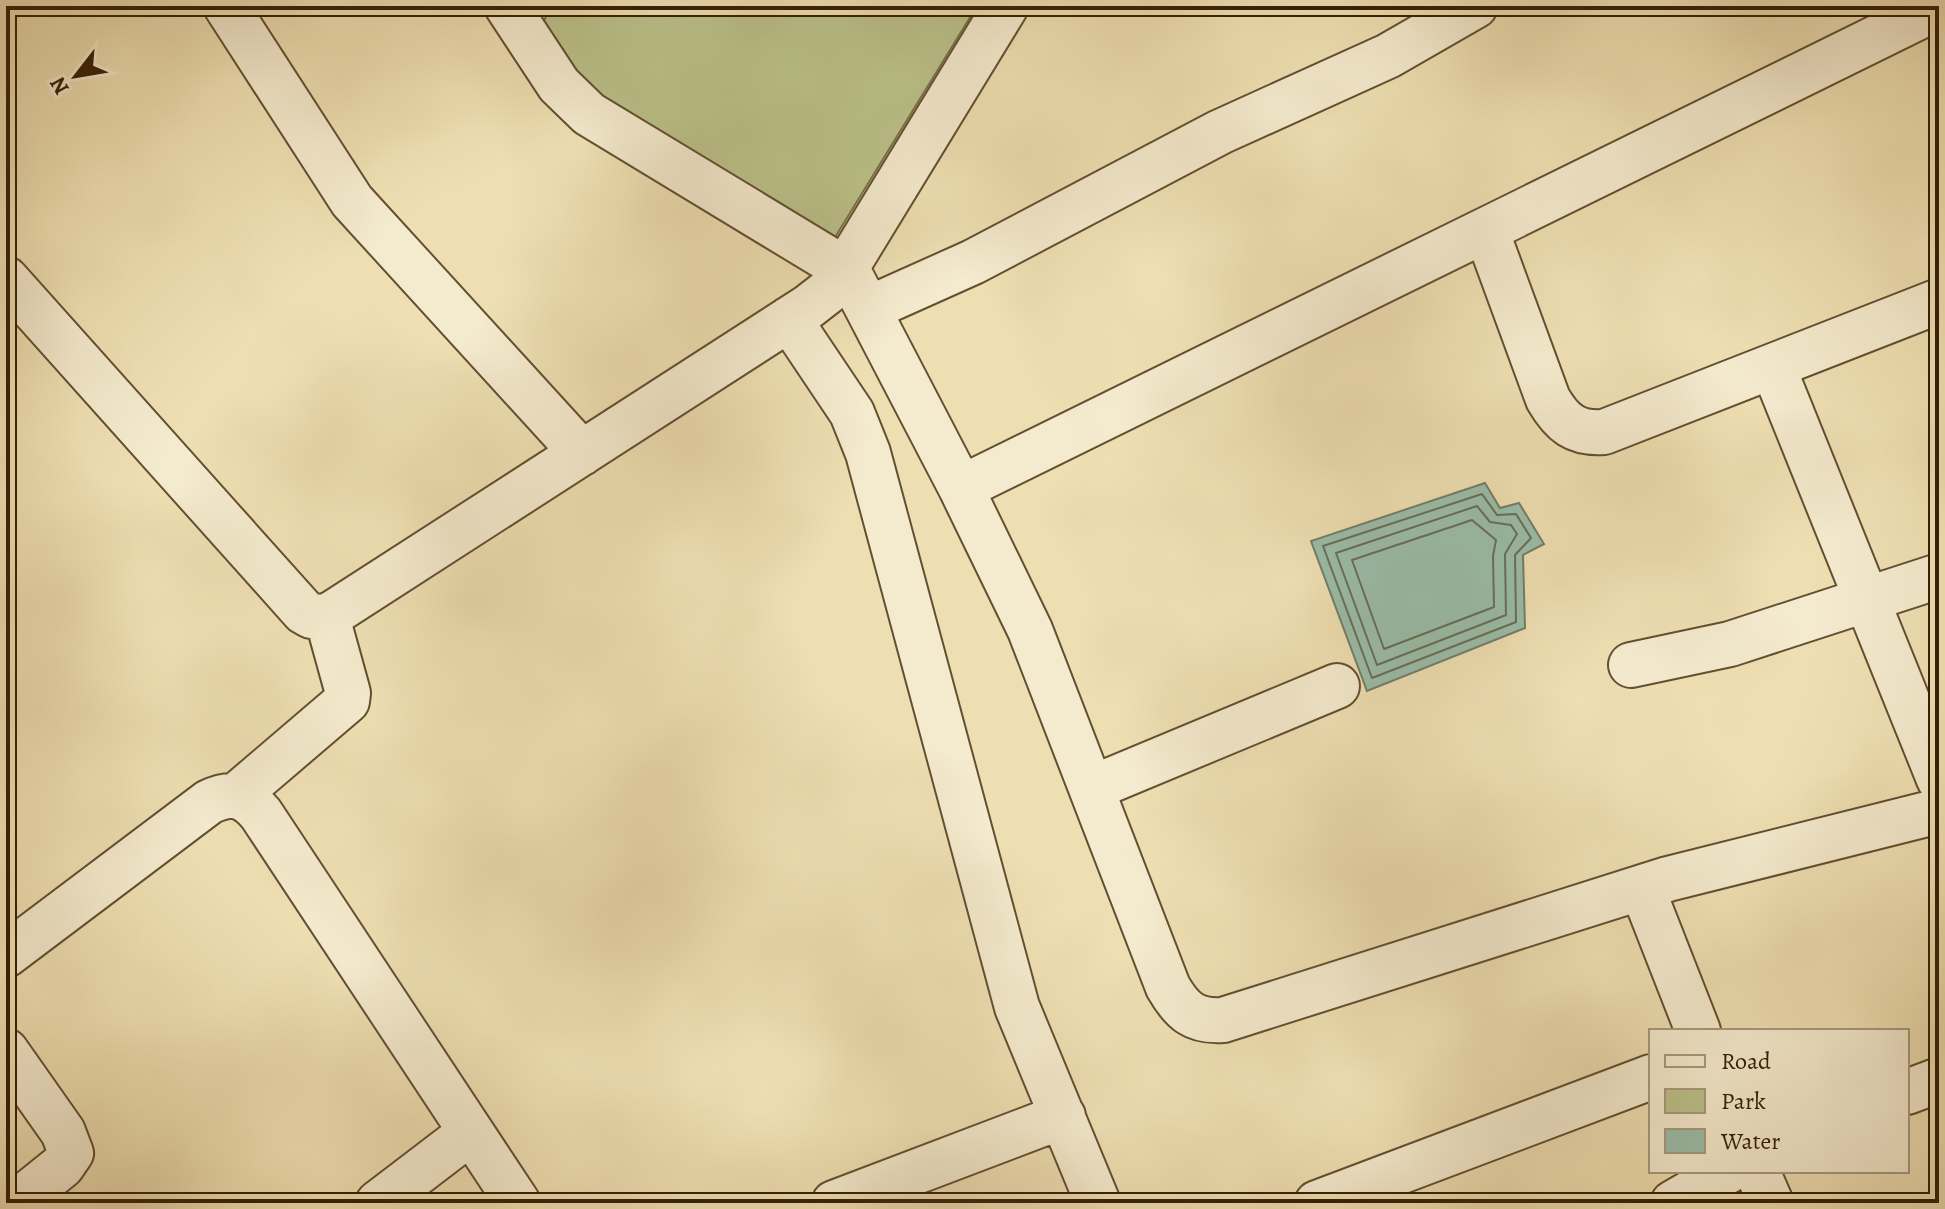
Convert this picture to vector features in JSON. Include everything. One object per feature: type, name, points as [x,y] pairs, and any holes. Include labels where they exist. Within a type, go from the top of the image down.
[{"type":"street","points":[[226,6],[352,201],[582,453]]},
{"type":"street","points":[[507,6],[573,101],[848,271],[961,488],[1036,643],[1168,987],[1189,1015],[1204,1021],[1223,1020],[1642,888],[1939,811]]},
{"type":"street","points":[[6,279],[20,323],[304,612],[327,617],[824,296],[848,271],[1006,6]]},
{"type":"street","points":[[868,309],[973,262],[1220,132],[1388,56],[1475,6]]},
{"type":"street","points":[[961,488],[1939,7]]},
{"type":"street","points":[[1486,230],[1548,399],[1558,417],[1571,428],[1589,433],[1604,432],[1939,301]]},
{"type":"street","points":[[789,319],[852,413],[868,453],[1017,1007],[1098,1203]]},
{"type":"street","points":[[1773,367],[1939,779]]},
{"type":"street","points":[[1631,665],[1717,647],[1869,601],[1939,576]]},
{"type":"street","points":[[237,795],[347,701],[348,693],[327,617]]},
{"type":"street","points":[[1092,788],[1337,686]]},
{"type":"street","points":[[6,955],[209,802],[222,795],[237,795],[250,801],[518,1203]]},
{"type":"street","points":[[1642,888],[1697,1029]]},
{"type":"street","points":[[6,1051],[63,1132],[71,1153],[62,1166],[16,1203]]},
{"type":"street","points":[[1317,1203],[1649,1078]]},
{"type":"street","points":[[1909,1091],[1939,1080]]},
{"type":"street","points":[[834,1203],[1063,1116]]},
{"type":"street","points":[[378,1203],[471,1132]]},
{"type":"street","points":[[1673,1203],[1725,1173]]},
{"type":"street","points":[[1758,1173],[1771,1203]]},
{"type":"green space","points":[[553,6],[977,6],[834,239],[568,82],[544,20]]},
{"type":"water","points":[[1485,483],[1500,508],[1519,503],[1544,544],[1523,555],[1525,628],[1367,691],[1311,541]]}]
